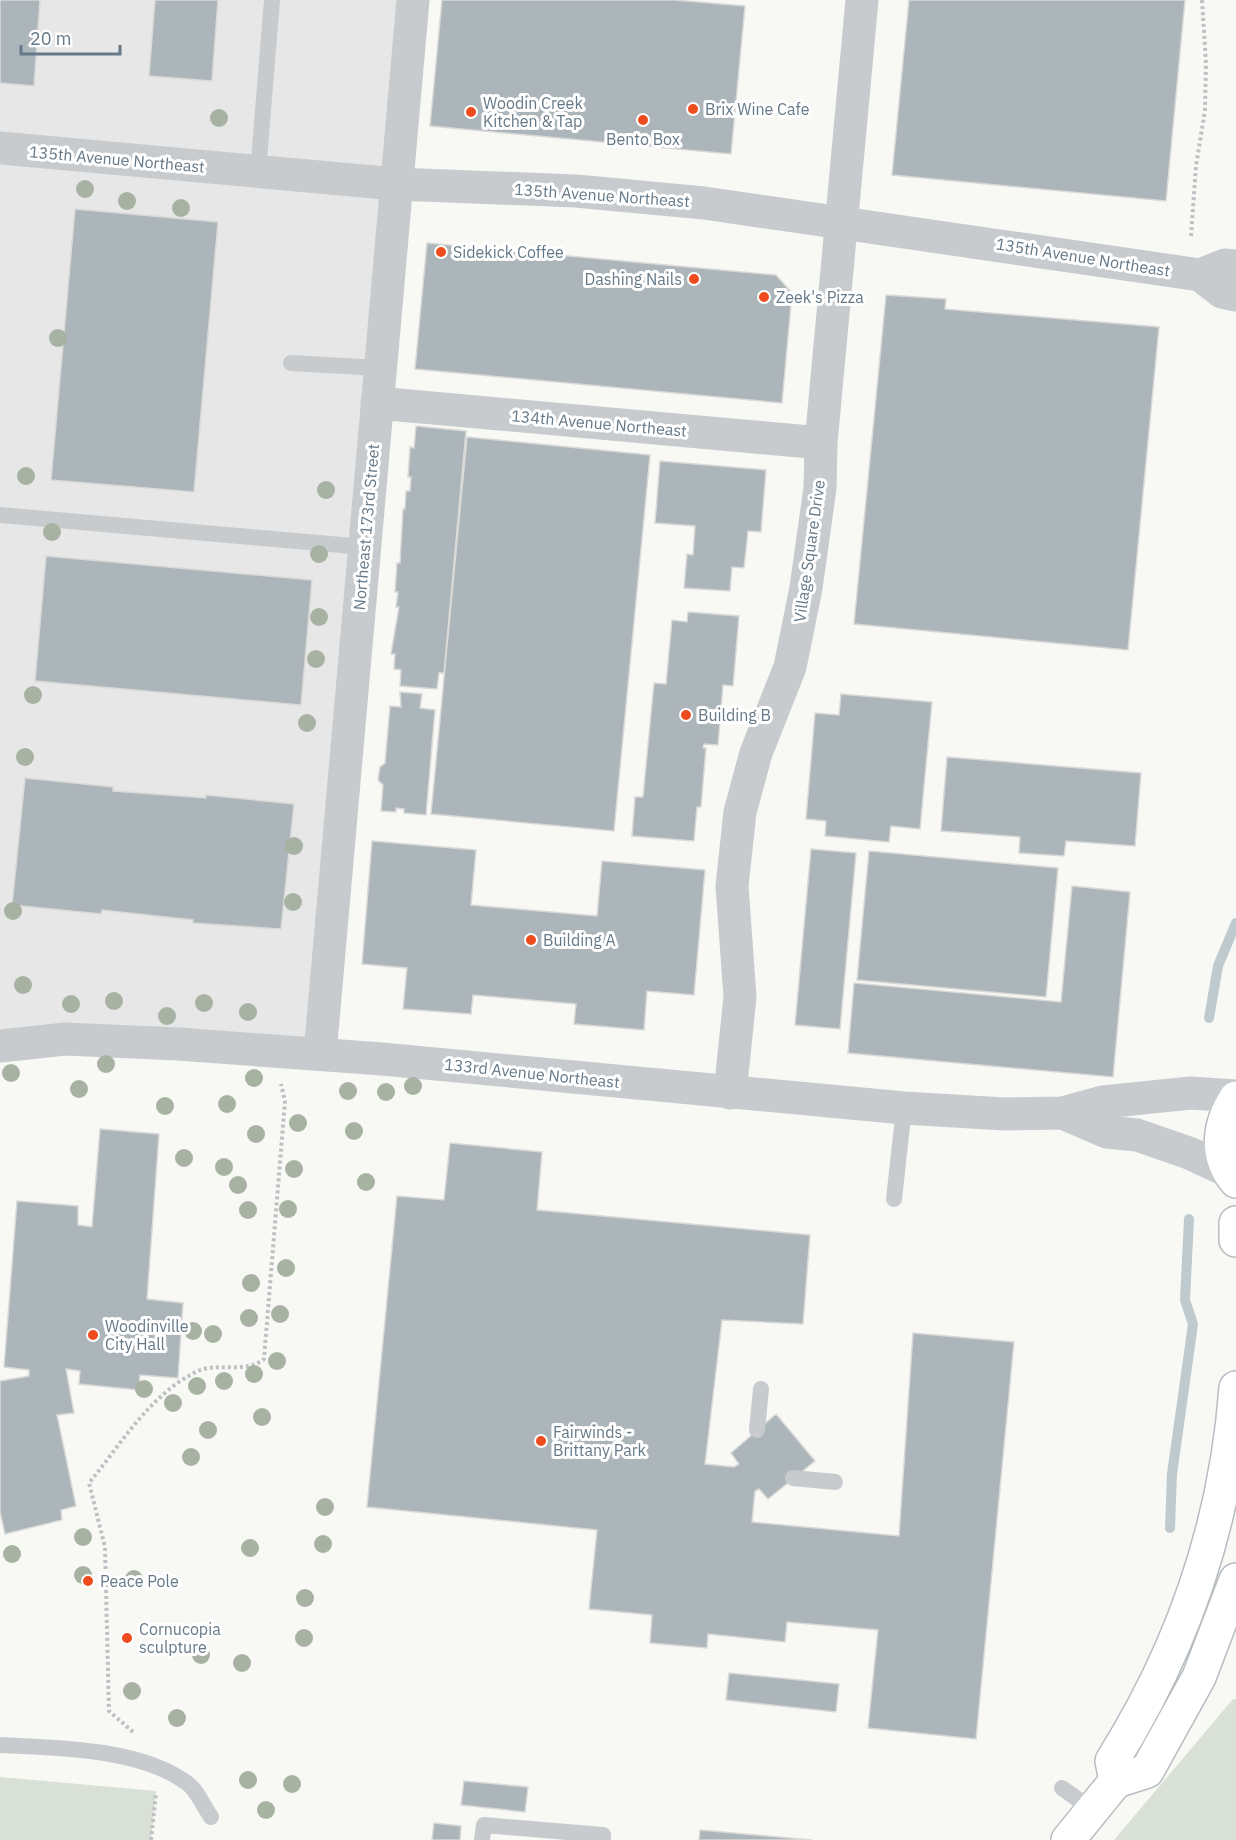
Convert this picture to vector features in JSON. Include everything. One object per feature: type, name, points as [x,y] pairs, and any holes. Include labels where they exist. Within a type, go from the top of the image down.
[{"type":"main road","points":[[1232,1176],[1221,1152],[1221,1132],[1226,1113],[1236,1097]]},
{"type":"main road","points":[[1236,1223],[1236,1240]]},
{"type":"main road","points":[[1116,1781],[1112,1761],[1142,1713],[1169,1659],[1203,1568],[1224,1468],[1236,1388]]},
{"type":"main road","points":[[1068,1840],[1094,1811],[1116,1781],[1147,1772],[1199,1677],[1236,1580]]},
{"type":"street","name":"Northeast 173rd Street","points":[[320,1054],[413,0]]},
{"type":"street","name":"Village Square Drive","points":[[730,1093],[740,997],[732,886],[740,812],[756,753],[790,667],[806,588],[820,488],[821,443],[862,0]]},
{"type":"street","name":"135th Avenue Northeast","points":[[0,148],[396,184],[576,191],[704,203],[841,221],[1200,275],[1222,292],[1236,295]]},
{"type":"street","name":"135th Avenue Northeast","points":[[1200,275],[1225,265],[1236,266]]},
{"type":"street","name":"134th Avenue Northeast","points":[[377,403],[821,443]]},
{"type":"street","name":"133rd Avenue Northeast","points":[[0,1046],[65,1039],[320,1054],[730,1093],[1005,1114],[1063,1113],[1103,1102],[1191,1093],[1236,1097]]},
{"type":"street","name":"133rd Avenue Northeast","points":[[1063,1113],[1107,1132],[1137,1135],[1189,1153],[1232,1176]]},
{"type":"lane","points":[[258,172],[272,0]]},
{"type":"lane","points":[[291,363],[380,368]]},
{"type":"lane","points":[[0,515],[364,547]]},
{"type":"lane","points":[[894,1199],[904,1108]]},
{"type":"lane","points":[[757,1430],[760,1389]]},
{"type":"lane","points":[[794,1478],[836,1482]]},
{"type":"lane","points":[[0,1745],[58,1748],[132,1759],[158,1767],[189,1784],[211,1817]]},
{"type":"lane","points":[[1062,1788],[1094,1811]]},
{"type":"lane","points":[[483,1840],[484,1825],[603,1835],[603,1840]]},
{"type":"path","points":[[1191,236],[1196,166],[1205,110],[1206,63],[1202,0]]},
{"type":"path","points":[[151,1840],[159,1755],[109,1711],[105,1547],[89,1483],[159,1397],[199,1370],[256,1365],[264,1359],[285,1101],[281,1081]]},
{"type":"shaded area","points":[[0,0],[412,0],[320,1054],[0,1046]]},
{"type":"shaded area","points":[[1233,1699],[1236,1699],[1236,1840],[1114,1840]]},
{"type":"shaded area","points":[[0,1777],[156,1791],[151,1840],[0,1840]]},
{"type":"building","points":[[0,0],[40,0],[34,86],[0,83]]},
{"type":"building","points":[[155,0],[218,0],[212,81],[149,76]]},
{"type":"building","points":[[442,0],[675,0],[745,6],[731,154],[430,126]]},
{"type":"building","points":[[909,0],[1185,0],[1166,201],[892,175]]},
{"type":"building","points":[[75,209],[218,222],[194,492],[51,480]]},
{"type":"building","points":[[427,243],[776,275],[792,293],[782,403],[415,369]]},
{"type":"building","points":[[886,295],[946,299],[945,309],[1159,327],[1128,650],[854,624]]},
{"type":"building","points":[[416,426],[466,431],[444,673],[439,673],[437,689],[400,686],[401,670],[394,669],[395,654],[391,654],[399,607],[396,607],[398,592],[395,592],[397,563],[400,563],[406,491],[410,491],[411,477],[408,477],[410,447],[414,448]]},
{"type":"building","points":[[467,437],[650,455],[614,831],[431,814]]},
{"type":"building","points":[[660,461],[766,470],[761,532],[748,531],[744,568],[732,567],[730,591],[684,588],[687,554],[693,555],[695,526],[655,523]]},
{"type":"building","points":[[46,556],[312,580],[301,705],[35,681]]},
{"type":"building","name":"Building B","points":[[688,612],[739,616],[733,686],[723,685],[718,745],[704,744],[703,748],[706,748],[701,807],[697,807],[694,841],[632,836],[635,797],[643,797],[654,683],[666,684],[672,620],[687,622]]},
{"type":"building","points":[[400,692],[422,694],[420,708],[435,710],[426,815],[404,813],[404,809],[396,808],[396,812],[381,811],[383,785],[378,780],[380,767],[385,763],[390,706],[401,707]]},
{"type":"building","points":[[841,694],[932,702],[920,829],[891,826],[889,842],[825,836],[826,821],[806,819],[815,713],[839,715]]},
{"type":"building","points":[[947,757],[1141,773],[1135,846],[1066,841],[1064,856],[1019,853],[1020,837],[941,831]]},
{"type":"building","points":[[25,778],[113,787],[113,791],[206,798],[206,795],[294,804],[281,929],[193,923],[193,920],[102,910],[101,914],[12,905]]},
{"type":"building","name":"Building A","points":[[372,841],[476,850],[471,905],[597,916],[602,861],[705,870],[694,995],[647,991],[644,1030],[574,1024],[576,1004],[473,995],[471,1014],[403,1009],[407,968],[362,964]]},
{"type":"building","points":[[811,849],[856,853],[840,1029],[795,1025]]},
{"type":"building","points":[[869,851],[1058,868],[1046,997],[857,980]]},
{"type":"building","points":[[1072,886],[1130,892],[1113,1077],[848,1053],[854,983],[1061,1002]]},
{"type":"building","name":"Woodinville City Hall","points":[[100,1129],[159,1134],[147,1299],[183,1303],[178,1378],[140,1375],[139,1390],[79,1384],[80,1371],[66,1369],[74,1413],[57,1415],[76,1506],[61,1510],[62,1520],[5,1534],[0,1512],[0,1381],[29,1376],[29,1370],[4,1367],[17,1201],[78,1206],[78,1225],[92,1227]]},
{"type":"building","name":"Fairwinds - Brittany Park","points":[[450,1143],[542,1152],[537,1210],[810,1235],[803,1324],[722,1320],[705,1464],[734,1467],[739,1464],[731,1453],[776,1414],[815,1461],[768,1499],[759,1489],[755,1491],[752,1522],[899,1536],[913,1333],[1014,1342],[976,1739],[868,1728],[878,1630],[787,1622],[785,1642],[708,1634],[707,1648],[650,1643],[652,1615],[589,1609],[597,1530],[367,1507],[397,1196],[444,1200]]},
{"type":"building","points":[[729,1673],[839,1684],[836,1712],[726,1700]]},
{"type":"building","points":[[464,1781],[528,1787],[525,1812],[461,1805]]},
{"type":"building","points":[[434,1823],[461,1826],[460,1840],[432,1840]]},
{"type":"building","points":[[700,1830],[812,1840],[699,1840]]},
{"type":"waterway","points":[[1209,1018],[1218,966],[1236,923]]},
{"type":"waterway","points":[[1170,1528],[1172,1474],[1193,1324],[1185,1300],[1189,1219]]},
{"type":"place","name":"Brix Wine Cafe","points":[[693,109]]},
{"type":"place","name":"Woodin Creek Kitchen & Tap","points":[[471,112]]},
{"type":"place","name":"Bento Box","points":[[643,120]]},
{"type":"place","name":"Sidekick Coffee","points":[[441,252]]},
{"type":"place","name":"Dashing Nails","points":[[694,279]]},
{"type":"place","name":"Zeek's Pizza","points":[[764,297]]},
{"type":"place","name":"Building B","points":[[686,715]]},
{"type":"place","name":"Building A","points":[[531,940]]},
{"type":"place","name":"Woodinville City Hall","points":[[93,1335]]},
{"type":"place","name":"Fairwinds - Brittany Park","points":[[541,1441]]},
{"type":"place","name":"Peace Pole","points":[[88,1581]]},
{"type":"place","name":"Cornucopia sculpture","points":[[127,1638]]}]
